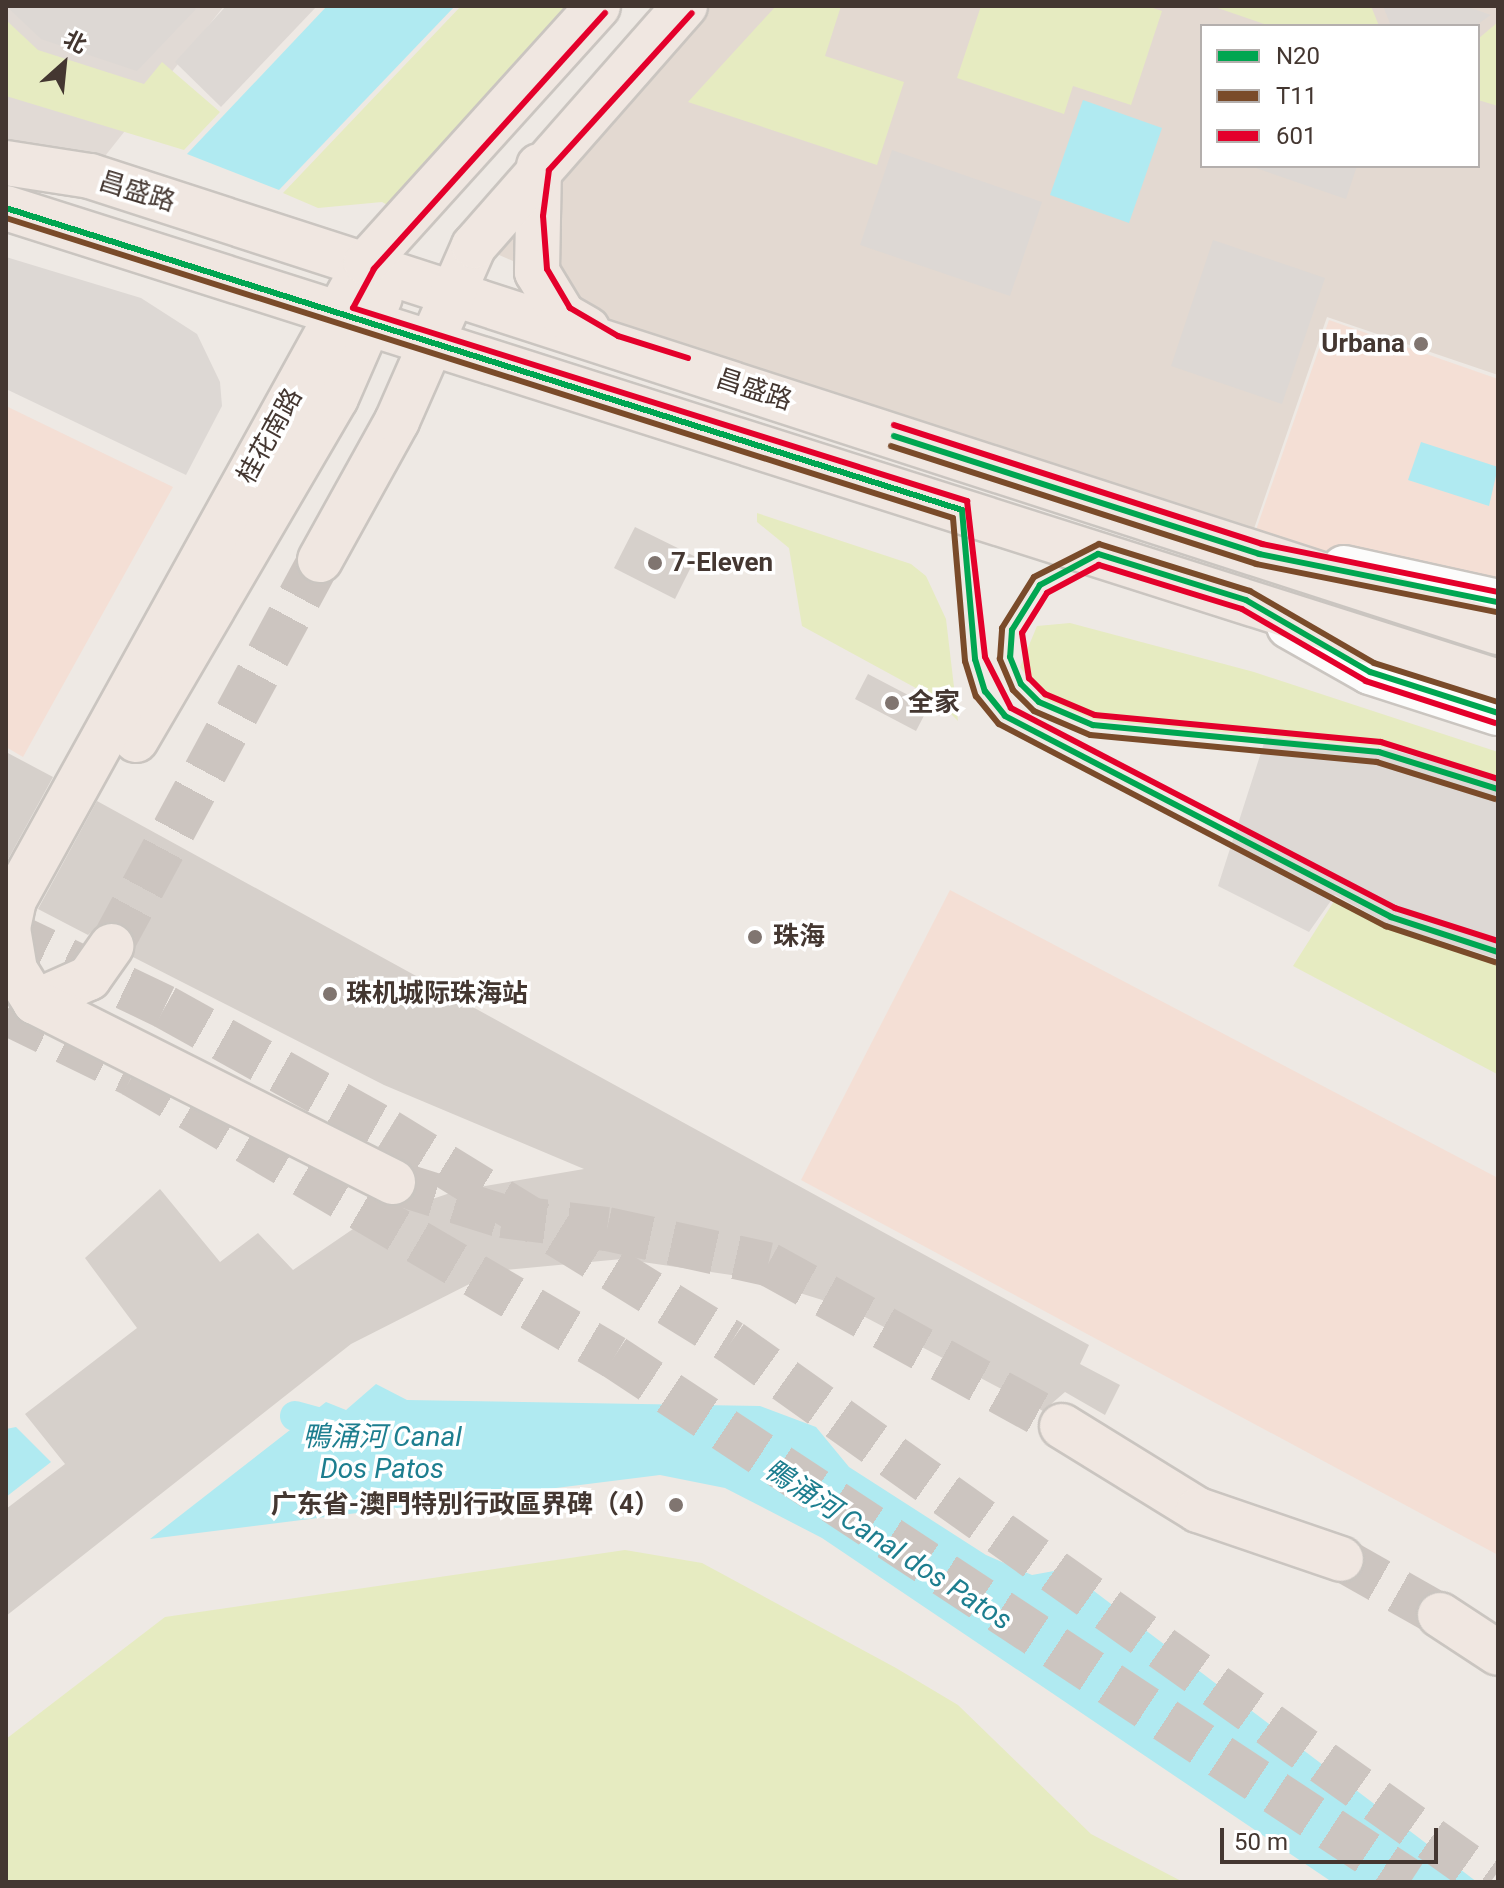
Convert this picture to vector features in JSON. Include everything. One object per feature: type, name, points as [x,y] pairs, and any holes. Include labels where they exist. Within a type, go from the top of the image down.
[{"type":"main road","name":"桂花南路","points":[[10,906],[356,320],[366,263],[598,6]]},
{"type":"main road","points":[[320,560],[430,345],[450,291],[474,246],[539,166],[685,6]]},
{"type":"main road","name":"昌盛路","points":[[6,163],[90,176],[1498,632]]},
{"type":"main road","points":[[539,166],[537,272],[563,315],[614,345]]},
{"type":"main road","name":"昌盛路","points":[[6,208],[1498,682]]},
{"type":"main road","points":[[20,1002],[27,944],[43,902],[356,320]]},
{"type":"main road","points":[[10,906],[8,943],[20,1002]]},
{"type":"main road","points":[[20,1002],[71,991],[109,950],[90,997],[97,1026],[110,1041]]},
{"type":"main road","points":[[20,1002],[110,1041],[393,1182]]},
{"type":"main road","points":[[1062,1426],[1198,1510],[1341,1559]]},
{"type":"main road","points":[[1440,1615],[1498,1653]]},
{"type":"street","points":[[1259,554],[1498,602]]},
{"type":"street","points":[[1246,600],[1370,672],[1498,713]]},
{"type":"shaded area","points":[[6,6],[224,6],[90,175],[6,162]]},
{"type":"shaded area","points":[[6,6],[193,6],[196,9],[137,71],[41,39]]},
{"type":"shaded area","points":[[226,6],[317,6],[221,107],[175,62]]},
{"type":"shaded area","points":[[687,6],[1498,6],[1498,375],[1327,317],[1247,549],[542,320],[535,289],[513,261],[476,245]]},
{"type":"shaded area","points":[[1383,6],[1465,6],[1491,15],[1478,24],[1390,24]]},
{"type":"shaded area","points":[[892,150],[1042,202],[1010,296],[860,245]]},
{"type":"shaded area","points":[[1256,168],[1356,168],[1346,199]]},
{"type":"shaded area","points":[[1213,240],[1325,278],[1282,404],[1171,366]]},
{"type":"shaded area","points":[[6,257],[141,298],[197,334],[220,382],[222,406],[186,475],[6,389]]},
{"type":"shaded area","points":[[1329,320],[1498,379],[1498,601],[1249,550]]},
{"type":"shaded area","points":[[6,406],[173,487],[23,757],[6,747]]},
{"type":"shaded area","points":[[1266,737],[1393,750],[1498,780],[1498,959],[1388,924],[1335,895],[1309,932],[1218,886]]},
{"type":"shaded area","points":[[950,890],[1498,1178],[1498,1555],[801,1180]]},
{"type":"green space","points":[[461,6],[592,6],[404,214],[382,202],[318,208],[283,193]]},
{"type":"green space","points":[[776,6],[841,6],[825,56],[904,82],[877,165],[688,102]]},
{"type":"green space","points":[[981,6],[1147,6],[1162,11],[1131,105],[1073,86],[1064,114],[957,78]]},
{"type":"green space","points":[[1212,6],[1371,6],[1378,24],[1264,24]]},
{"type":"green space","points":[[6,20],[38,50],[144,84],[162,62],[220,112],[184,150],[6,96]]},
{"type":"green space","points":[[1498,22],[1498,106],[1480,101],[1480,37]]},
{"type":"green space","points":[[757,513],[911,564],[926,576],[946,619],[958,721],[936,699],[802,626],[789,548],[757,522]]},
{"type":"green space","points":[[1070,623],[1254,672],[1498,752],[1498,777],[1393,748],[1095,720],[1044,699],[1020,667],[1037,626]]},
{"type":"green space","points":[[1336,898],[1387,926],[1498,961],[1497,1074],[1293,966]]},
{"type":"green space","points":[[625,1550],[702,1563],[896,1668],[958,1705],[1091,1834],[1183,1882],[6,1882],[6,1739],[165,1617]]},
{"type":"water","points":[[327,6],[455,6],[279,190],[187,154]]},
{"type":"water","points":[[1083,100],[1162,128],[1129,223],[1050,195]]},
{"type":"water","points":[[1421,442],[1498,467],[1489,506],[1408,480]]},
{"type":"water","name":"鴨涌河 Canal Dos Patos","points":[[376,1384],[407,1400],[760,1406],[816,1427],[849,1467],[986,1555],[1032,1575],[1065,1569],[1477,1882],[1332,1882],[822,1538],[725,1488],[660,1475],[150,1539],[326,1402],[346,1410]]},
{"type":"water","points":[[16,1427],[51,1462],[6,1497],[6,1429]]},
{"type":"building","name":"7-Eleven","points":[[635,527],[696,557],[675,599],[614,568]]},
{"type":"building","name":"全家","points":[[868,674],[929,706],[916,731],[855,699]]},
{"type":"building","points":[[6,752],[53,777],[6,863]]},
{"type":"building","points":[[97,801],[1089,1345],[1080,1364],[1120,1385],[1105,1415],[1065,1392],[1043,1411],[848,1308],[752,1278],[622,1259],[495,1271],[351,1344],[6,1616],[6,1509],[65,1464],[25,1414],[137,1328],[85,1258],[160,1189],[220,1262],[258,1233],[293,1270],[353,1229],[400,1210],[456,1191],[584,1169],[384,1085],[133,957],[134,936],[124,925],[101,923],[88,935],[38,909]]},
{"type":"waterway","name":"鴨涌河 Canal dos Patos","points":[[295,1416],[343,1429]]},
{"type":"tunnel","points":[[111,946],[320,560]]},
{"type":"tunnel","points":[[6,931],[165,1007],[388,1131],[731,1342],[1491,1882]]},
{"type":"tunnel","points":[[6,1013],[133,1075],[614,1357],[1411,1882]]},
{"type":"tunnel","points":[[393,1182],[502,1216],[607,1229],[768,1264],[1062,1426]]},
{"type":"tunnel","points":[[1341,1559],[1440,1615]]},
{"type":"transit line","name":"601","points":[[605,13],[374,269],[353,308],[967,501],[985,657],[1011,708],[1395,908],[1498,941]]},
{"type":"transit line","name":"601","points":[[688,358],[618,336],[570,308],[547,269],[543,216],[549,170],[692,13]]},
{"type":"transit line","name":"N20","points":[[6,208],[962,510],[975,659],[985,691],[1005,716],[1391,917],[1498,952]]},
{"type":"transit line","name":"T11","points":[[6,218],[953,518],[965,661],[976,696],[999,724],[1386,926],[1495,962]]},
{"type":"transit line","name":"601","points":[[894,425],[1262,544],[1498,592]]},
{"type":"transit line","name":"N20","points":[[894,436],[1259,554],[1498,602]]},
{"type":"transit line","name":"T11","points":[[891,446],[1256,564],[1496,612]]},
{"type":"transit line","name":"T11","points":[[1495,799],[1377,762],[1090,735],[1034,711],[1013,690],[1000,659],[1002,628],[1034,577],[1099,544],[1250,591],[1374,663],[1498,702]]},
{"type":"transit line","name":"N20","points":[[1498,713],[1370,672],[1246,600],[1098,554],[1040,585],[1012,630],[1010,657],[1021,684],[1039,702],[1093,725],[1379,752],[1498,789]]},
{"type":"transit line","name":"601","points":[[1495,723],[1366,681],[1242,609],[1099,565],[1047,593],[1022,633],[1029,678],[1045,694],[1095,715],[1381,742],[1498,779]]},
{"type":"place","name":"Urbana","points":[[1421,344]]},
{"type":"place","name":"7-Eleven","points":[[655,563]]},
{"type":"place","name":"全家","points":[[892,703]]},
{"type":"place","name":"珠海","points":[[755,937]]},
{"type":"place","name":"珠机城际珠海站","points":[[330,994]]},
{"type":"place","name":"广东省-澳門特別行政區界碑（4）","points":[[676,1505]]}]
